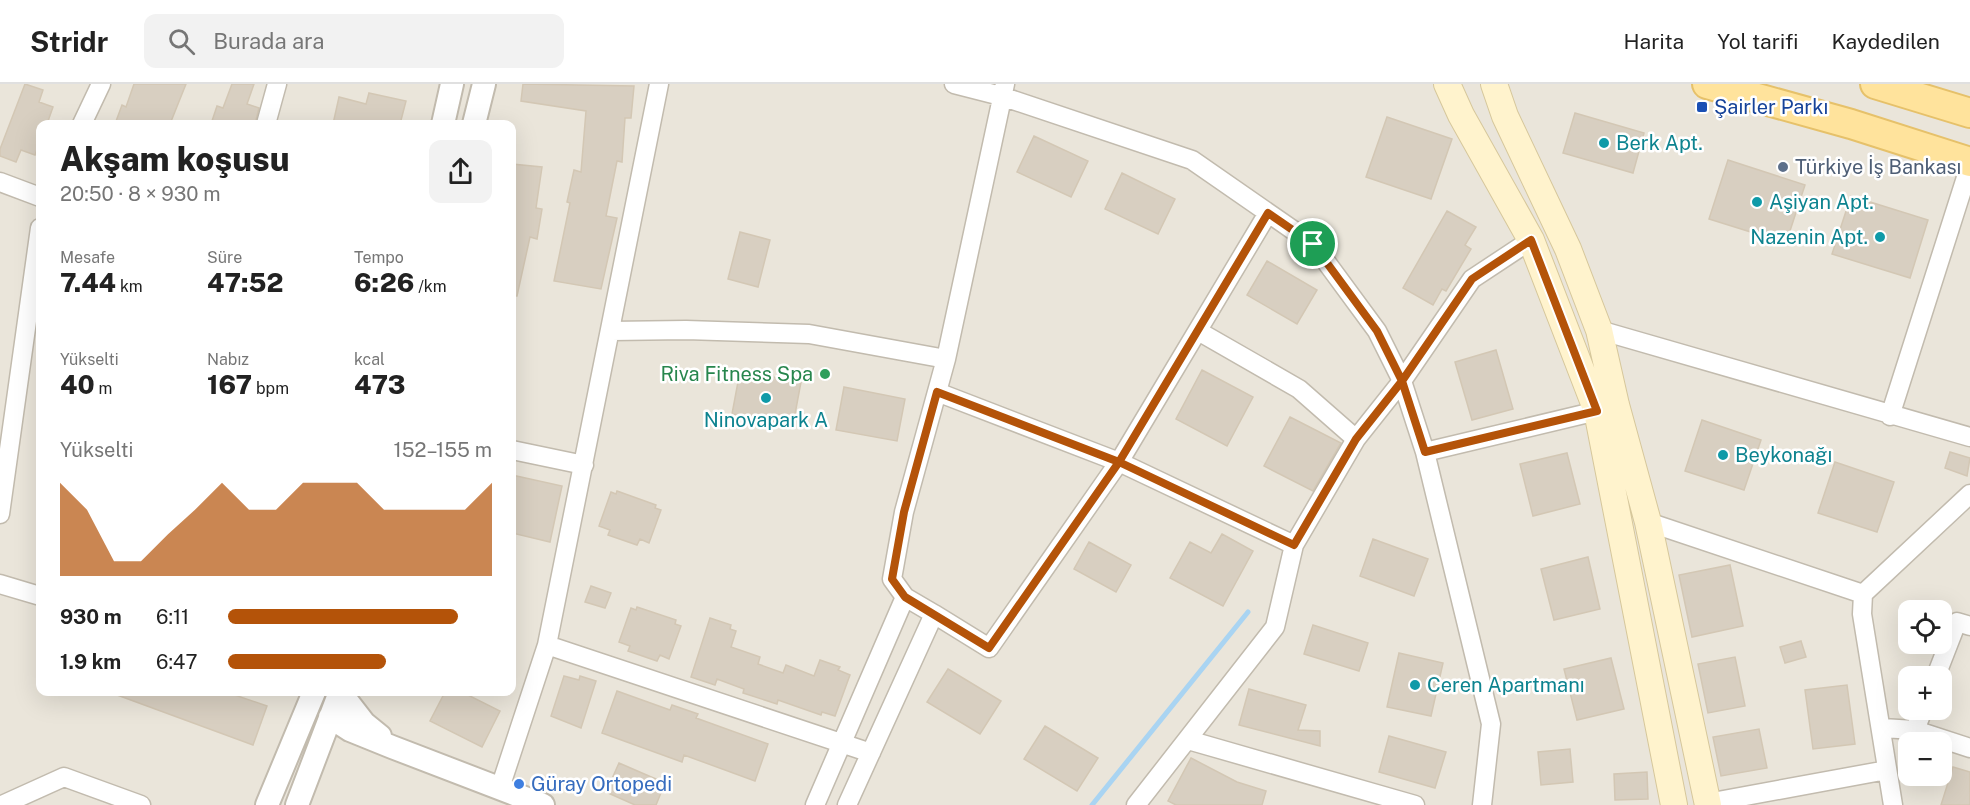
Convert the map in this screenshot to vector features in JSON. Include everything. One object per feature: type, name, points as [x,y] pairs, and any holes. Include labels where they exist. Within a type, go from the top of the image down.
[{"type":"main road","points":[[1447,84],[1461,115],[1531,240],[1597,411],[1674,805]]},
{"type":"main road","points":[[1494,84],[1505,116],[1568,249],[1599,330],[1616,405],[1648,522],[1708,804]]},
{"type":"main road","points":[[1707,84],[1851,124],[1970,164]]},
{"type":"main road","points":[[1875,84],[1970,113]]},
{"type":"street","points":[[84,120],[101,84]]},
{"type":"street","points":[[267,120],[277,84]]},
{"type":"street","points":[[444,120],[452,84]]},
{"type":"street","points":[[475,120],[484,84]]},
{"type":"street","points":[[500,788],[547,645],[660,84]]},
{"type":"street","points":[[954,84],[1003,90],[1192,160],[1313,244],[1377,331],[1402,381],[1425,452],[1491,724],[1482,805]]},
{"type":"street","points":[[1003,90],[946,359],[904,512],[892,579],[905,597],[989,648],[1119,462],[1268,213]]},
{"type":"street","points":[[1890,416],[1970,164]]},
{"type":"street","points":[[0,182],[36,196]]},
{"type":"street","points":[[1136,805],[1275,627],[1294,545],[1356,439],[1402,381],[1472,279],[1531,240]]},
{"type":"street","points":[[0,514],[36,270]]},
{"type":"street","points":[[611,332],[686,330],[809,334],[946,359]]},
{"type":"street","points":[[1599,330],[1890,416],[1970,437]]},
{"type":"street","points":[[1198,331],[1299,389],[1356,439]]},
{"type":"street","points":[[937,392],[1119,462],[1294,545]]},
{"type":"street","points":[[1425,452],[1597,411]]},
{"type":"street","points":[[516,451],[584,465]]},
{"type":"street","points":[[1893,805],[1862,614],[1863,594],[1970,494]]},
{"type":"street","points":[[1648,522],[1863,594]]},
{"type":"street","points":[[0,584],[36,595]]},
{"type":"street","points":[[815,805],[905,597]]},
{"type":"street","points":[[847,805],[934,614]]},
{"type":"street","points":[[1940,666],[1957,622],[1970,626]]},
{"type":"street","points":[[547,645],[871,753]]},
{"type":"street","points":[[267,805],[308,696],[330,717],[350,730],[543,805]]},
{"type":"street","points":[[297,805],[338,696]]},
{"type":"street","points":[[343,696],[364,723],[392,747]]},
{"type":"street","points":[[1915,730],[1919,720]]},
{"type":"street","points":[[1882,728],[1915,730],[1970,748]]},
{"type":"street","points":[[1188,740],[1415,805]]},
{"type":"street","points":[[1708,804],[1887,770]]},
{"type":"street","points":[[2,805],[64,777],[141,805]]},
{"type":"shaded area","points":[[0,84],[1970,84],[1970,805],[0,805]]},
{"type":"building","points":[[25,84],[43,90],[39,102],[53,107],[48,120],[36,120],[35,155],[21,150],[16,162],[0,156],[0,149]]},
{"type":"building","points":[[134,84],[186,84],[172,120],[116,120],[122,105],[126,107]]},
{"type":"building","points":[[232,84],[254,84],[247,104],[259,108],[256,120],[212,120],[217,106],[223,108]]},
{"type":"building","points":[[523,84],[634,86],[631,118],[625,118],[622,162],[617,161],[606,216],[617,218],[601,289],[554,281],[570,203],[567,202],[574,170],[581,172],[586,111],[521,101]]},
{"type":"building","points":[[369,93],[406,101],[401,120],[334,120],[339,97],[366,104]]},
{"type":"building","name":"Berk Apt.","points":[[1575,113],[1644,133],[1633,173],[1563,153]]},
{"type":"building","points":[[1387,117],[1452,139],[1431,199],[1366,177]]},
{"type":"building","points":[[1034,136],[1088,161],[1071,197],[1017,172]]},
{"type":"building","name":"Aşiyan Apt.","points":[[1728,160],[1805,185],[1786,243],[1709,219]]},
{"type":"building","points":[[516,164],[542,167],[536,208],[542,209],[537,239],[530,237],[517,296]]},
{"type":"building","points":[[1122,173],[1175,199],[1158,234],[1105,209]]},
{"type":"building","name":"Nazenin Apt.","points":[[1851,196],[1928,220],[1910,278],[1832,254]]},
{"type":"building","points":[[1447,211],[1476,227],[1465,245],[1471,249],[1446,291],[1442,289],[1433,305],[1403,288]]},
{"type":"building","points":[[740,232],[770,240],[758,287],[728,279]]},
{"type":"building","points":[[1267,261],[1317,290],[1297,324],[1247,295]]},
{"type":"building","points":[[1496,350],[1513,409],[1472,420],[1455,362]]},
{"type":"building","points":[[1202,370],[1253,397],[1227,446],[1176,419]]},
{"type":"building","name":"Ninovapark A","points":[[740,371],[801,382],[793,425],[732,414]]},
{"type":"building","points":[[844,387],[905,399],[897,441],[836,430]]},
{"type":"building","points":[[1290,417],[1341,443],[1313,491],[1264,466]]},
{"type":"building","name":"Beykonağı","points":[[1702,420],[1761,440],[1744,490],[1685,471]]},
{"type":"building","points":[[1950,452],[1970,458],[1967,476],[1945,468]]},
{"type":"building","points":[[1567,453],[1580,504],[1533,516],[1520,464]]},
{"type":"building","points":[[1835,462],[1894,482],[1877,532],[1818,513]]},
{"type":"building","points":[[516,476],[562,486],[550,542],[516,534]]},
{"type":"building","points":[[617,491],[656,505],[655,508],[661,510],[649,543],[640,539],[637,545],[608,535],[610,530],[599,526],[611,492],[616,494]]},
{"type":"building","points":[[1222,534],[1253,551],[1223,606],[1170,578],[1190,542],[1211,553]]},
{"type":"building","points":[[1373,539],[1428,559],[1414,596],[1360,576]]},
{"type":"building","points":[[1089,542],[1131,565],[1116,592],[1074,569]]},
{"type":"building","points":[[1588,557],[1600,609],[1554,620],[1541,569]]},
{"type":"building","points":[[1730,565],[1743,626],[1692,637],[1679,575]]},
{"type":"building","points":[[591,586],[611,593],[605,608],[585,602]]},
{"type":"building","points":[[637,607],[676,620],[675,624],[681,626],[669,659],[660,655],[657,661],[628,651],[630,646],[619,642],[631,608],[636,610]]},
{"type":"building","points":[[710,618],[731,625],[730,629],[736,631],[731,647],[760,657],[758,664],[783,673],[786,665],[814,676],[820,660],[840,667],[838,670],[850,675],[835,716],[822,712],[821,715],[778,700],[777,704],[743,693],[744,689],[717,679],[715,685],[691,677]]},
{"type":"building","points":[[1313,625],[1368,643],[1359,671],[1304,654]]},
{"type":"building","points":[[1801,641],[1806,657],[1785,663],[1780,647]]},
{"type":"building","name":"Ceren Apartmanı","points":[[1399,653],[1443,663],[1431,716],[1387,707]]},
{"type":"building","points":[[1735,657],[1745,706],[1708,713],[1698,664]]},
{"type":"building","points":[[1611,658],[1624,709],[1577,720],[1564,669]]},
{"type":"building","points":[[948,669],[1001,701],[980,734],[927,702]]},
{"type":"building","points":[[564,676],[579,680],[580,676],[596,681],[581,728],[551,716]]},
{"type":"building","points":[[1847,685],[1855,744],[1813,749],[1805,690]]},
{"type":"building","points":[[1249,689],[1306,705],[1298,730],[1320,731],[1320,746],[1239,725]]},
{"type":"building","points":[[617,691],[670,710],[672,705],[698,714],[696,718],[768,744],[755,781],[684,755],[682,762],[602,733]]},
{"type":"building","points":[[120,696],[238,696],[267,706],[253,745]]},
{"type":"building","points":[[443,696],[470,696],[500,711],[482,747],[430,721]]},
{"type":"building","points":[[1045,726],[1098,758],[1077,791],[1024,759]]},
{"type":"building","points":[[1759,729],[1767,768],[1721,776],[1713,737]]},
{"type":"building","points":[[1389,736],[1446,752],[1435,788],[1379,772]]},
{"type":"building","points":[[1570,749],[1573,782],[1541,785],[1538,752]]},
{"type":"building","points":[[1191,758],[1237,782],[1266,791],[1262,805],[1176,805],[1168,801]]},
{"type":"building","points":[[619,763],[665,783],[656,805],[635,805],[606,792]]},
{"type":"building","points":[[1953,767],[1970,772],[1970,805],[1941,805],[1947,786],[1952,786]]},
{"type":"building","points":[[1647,772],[1648,799],[1615,800],[1614,774]]},
{"type":"waterway","points":[[1092,805],[1248,612]]},
{"type":"place","name":"Şairler Parkı","points":[[1702,107]]},
{"type":"place","name":"Berk Apt.","points":[[1604,143]]},
{"type":"place","name":"Türkiye İş Bankası","points":[[1783,167]]},
{"type":"place","name":"Aşiyan Apt.","points":[[1757,202]]},
{"type":"place","name":"Nazenin Apt.","points":[[1880,237]]},
{"type":"place","name":"Riva Fitness Spa","points":[[825,374]]},
{"type":"place","name":"Ninovapark A","points":[[766,398]]},
{"type":"place","name":"Beykonağı","points":[[1723,455]]},
{"type":"place","name":"Ceren Apartmanı","points":[[1415,685]]},
{"type":"place","name":"Güray Ortopedi","points":[[519,784]]},
{"type":"route","points":[[1313,244],[1268,213],[1119,462],[937,392],[904,512],[892,579],[905,597],[989,648],[1119,462],[1294,545],[1356,439],[1402,381],[1425,452],[1597,411],[1531,240],[1472,279],[1402,381],[1377,331],[1313,244]]}]
